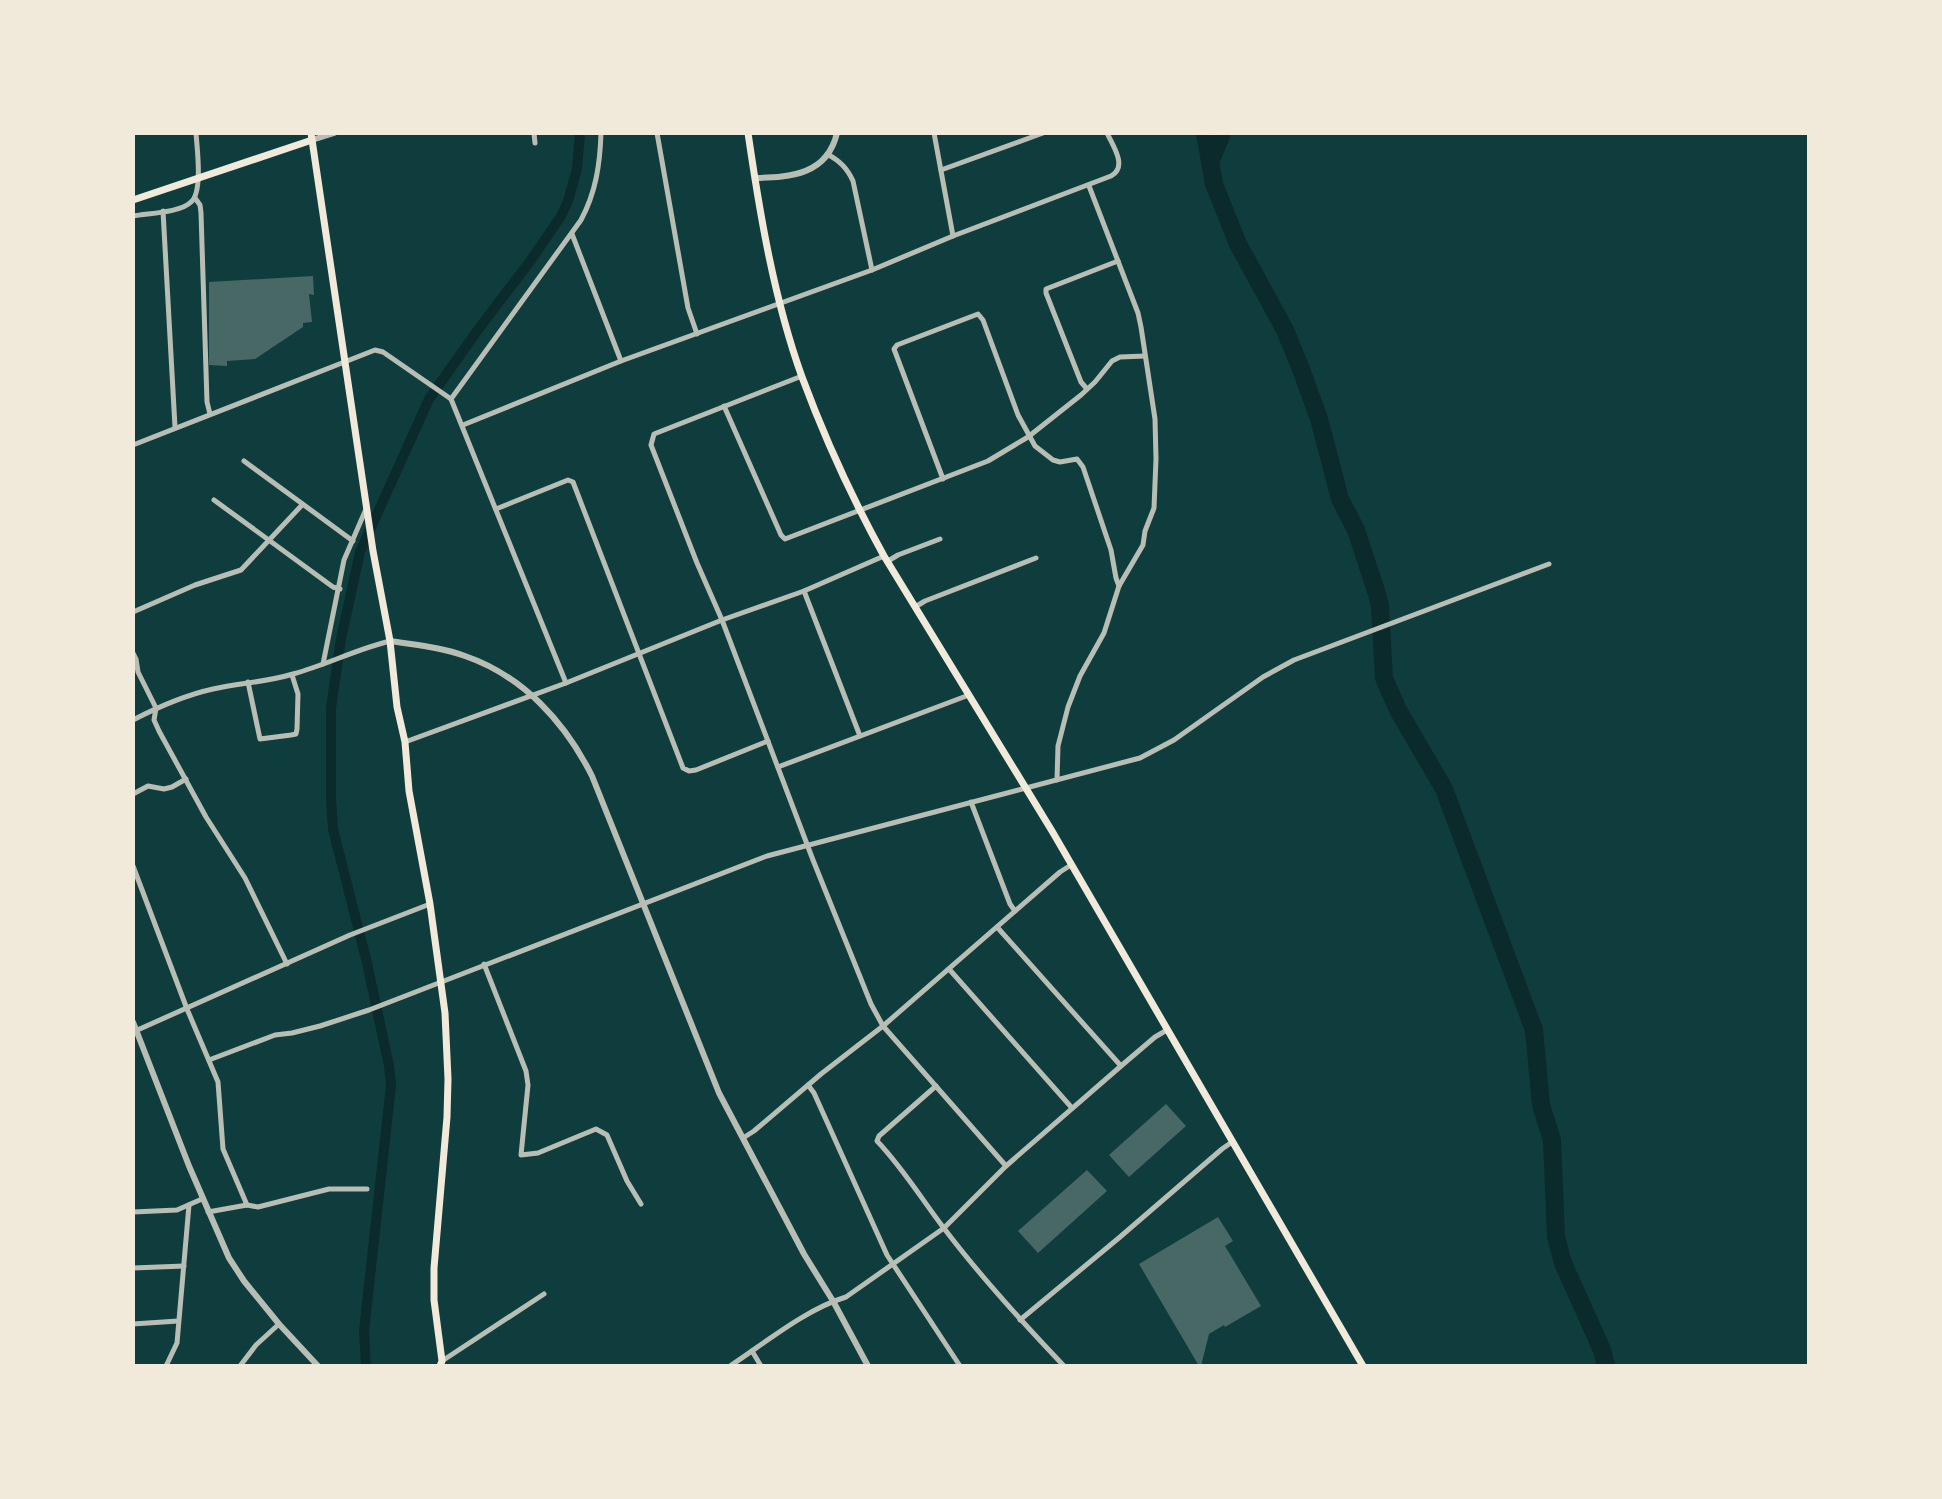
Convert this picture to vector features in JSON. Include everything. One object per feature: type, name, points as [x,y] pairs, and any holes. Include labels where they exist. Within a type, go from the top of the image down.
[{"type":"main road","points":[[748,133],[763,227],[802,376],[859,511],[1026,787],[1363,1366]]},
{"type":"main road","points":[[133,200],[198,179],[312,136],[373,551],[390,641],[397,707],[405,742],[409,791],[430,904],[441,983],[448,1079],[434,1268],[441,1364]]},
{"type":"street","points":[[133,215],[188,205],[195,198],[198,179],[196,133]]},
{"type":"street","points":[[312,136],[334,133]]},
{"type":"street","points":[[534,133],[535,143]]},
{"type":"street","points":[[451,399],[585,213],[600,162],[601,133]]},
{"type":"street","points":[[657,133],[688,308],[697,334]]},
{"type":"street","points":[[755,178],[787,177],[815,166],[827,154],[837,133]]},
{"type":"street","points":[[933,133],[953,236]]},
{"type":"street","points":[[941,170],[1043,133]]},
{"type":"street","points":[[463,425],[621,361],[872,270],[953,236],[1089,186],[1117,173],[1119,168],[1107,133]]},
{"type":"street","points":[[827,154],[842,163],[853,181],[872,270]]},
{"type":"street","points":[[1057,780],[1058,746],[1068,706],[1080,676],[1104,633],[1119,586],[1143,545],[1154,508],[1155,419],[1138,313],[1089,186]]},
{"type":"street","points":[[195,198],[201,213],[207,402],[210,414]]},
{"type":"street","points":[[163,211],[175,427]]},
{"type":"street","points":[[572,234],[621,361]]},
{"type":"street","points":[[1087,389],[1081,382],[1046,289],[1118,261]]},
{"type":"street","points":[[943,479],[894,349],[897,345],[978,314],[983,320],[1028,437],[1053,460],[1060,462],[1077,459],[1083,467],[1111,550],[1119,586]]},
{"type":"street","points":[[133,444],[375,350],[383,352],[451,399],[566,683]]},
{"type":"street","points":[[724,407],[785,539],[988,461],[1028,437],[1087,389],[1112,360],[1145,356]]},
{"type":"street","points":[[802,376],[654,435],[651,445],[871,1004],[883,1026],[1006,1166]]},
{"type":"street","points":[[244,461],[353,541]]},
{"type":"street","points":[[496,509],[568,480],[573,482],[683,768],[696,770],[768,741]]},
{"type":"street","points":[[214,500],[333,587],[340,589]]},
{"type":"street","points":[[133,612],[195,585],[237,572],[302,505]]},
{"type":"street","points":[[327,663],[328,632],[340,589],[344,560],[367,506]]},
{"type":"street","points":[[405,742],[940,539]]},
{"type":"street","points":[[915,607],[1036,558]]},
{"type":"street","points":[[209,1060],[275,1035],[320,1026],[369,1010],[767,856],[1140,758],[1174,740],[1263,677],[1294,660],[1549,564]]},
{"type":"street","points":[[804,591],[860,736]]},
{"type":"street","points":[[133,720],[156,708],[210,689],[292,675],[369,646],[390,641],[465,656],[496,671],[532,695],[563,728],[582,755],[719,1093],[804,1254],[834,1301],[868,1366]]},
{"type":"street","points":[[133,653],[138,672],[156,708],[154,720],[206,817],[245,878],[287,964]]},
{"type":"street","points":[[248,682],[260,739],[291,735],[296,734],[297,729],[298,694],[292,675]]},
{"type":"street","points":[[778,767],[969,695]]},
{"type":"street","points":[[133,794],[148,786],[164,789],[186,779]]},
{"type":"street","points":[[971,802],[1015,911]]},
{"type":"street","points":[[743,1138],[754,1132],[883,1026],[1071,865]]},
{"type":"street","points":[[133,866],[135,878],[218,1082],[223,1149],[247,1205]]},
{"type":"street","points":[[135,1031],[350,935],[430,904]]},
{"type":"street","points":[[998,927],[1121,1066]]},
{"type":"street","points":[[484,964],[526,1071],[528,1085],[521,1155],[538,1153],[596,1129],[607,1135],[640,1204]]},
{"type":"street","points":[[949,969],[1072,1108]]},
{"type":"street","points":[[133,1022],[202,1199],[229,1258],[279,1324],[318,1366]]},
{"type":"street","points":[[730,1366],[812,1312],[846,1297],[944,1228],[1006,1166],[1155,1037],[1167,1030]]},
{"type":"street","points":[[808,1085],[893,1264],[960,1366]]},
{"type":"street","points":[[936,1086],[879,1136],[877,1141],[1020,1320],[1064,1366]]},
{"type":"street","points":[[1020,1320],[1232,1142]]},
{"type":"street","points":[[208,1212],[247,1205],[258,1207],[329,1189],[367,1189]]},
{"type":"street","points":[[133,1212],[177,1210],[202,1199]]},
{"type":"street","points":[[166,1366],[177,1343],[189,1205]]},
{"type":"street","points":[[133,1268],[184,1266]]},
{"type":"street","points":[[441,1364],[544,1294]]},
{"type":"street","points":[[133,1324],[178,1321]]},
{"type":"street","points":[[240,1366],[248,1354],[279,1324]]},
{"type":"street","points":[[752,1352],[761,1366]]},
{"type":"building","points":[[313,276],[314,295],[309,294],[312,322],[303,323],[303,327],[255,359],[227,361],[227,366],[209,365],[209,282]]},
{"type":"building","points":[[1166,1104],[1186,1126],[1129,1177],[1109,1155]]},
{"type":"building","points":[[1087,1170],[1107,1191],[1038,1253],[1018,1231]]},
{"type":"building","points":[[1218,1217],[1233,1241],[1225,1246],[1261,1306],[1209,1334],[1199,1366],[1139,1264]]},
{"type":"waterway","points":[[366,1366],[364,1331],[391,1085],[367,963],[333,829],[331,708],[341,639],[360,552],[429,399],[561,216],[577,169],[580,133]]},
{"type":"waterway","points":[[1205,133],[1214,184],[1238,244],[1285,330],[1319,419],[1340,499],[1356,530],[1380,606],[1384,678],[1398,710],[1444,789],[1534,1030],[1541,1105],[1552,1140],[1556,1237],[1563,1263],[1602,1350],[1606,1366]]},
{"type":"waterway","points":[[1211,160],[1222,133]]}]
